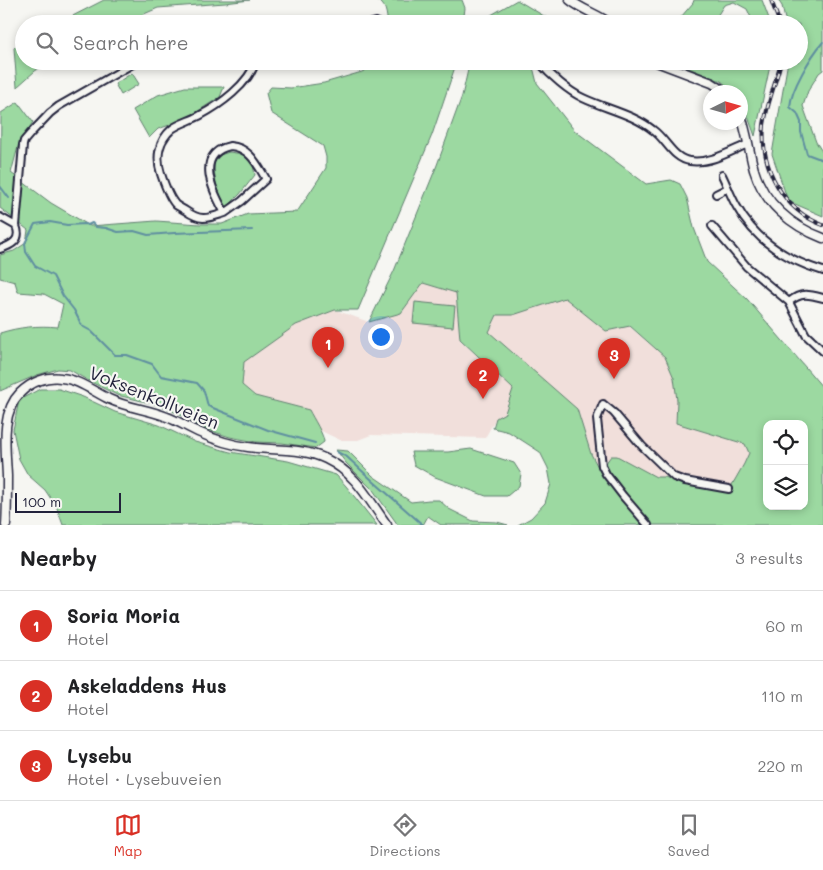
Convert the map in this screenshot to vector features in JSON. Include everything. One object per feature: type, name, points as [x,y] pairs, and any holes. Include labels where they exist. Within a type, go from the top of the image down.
[{"type":"street","points":[[570,0],[596,15]]},
{"type":"street","points":[[0,249],[15,242],[18,234],[16,226],[24,141],[59,106],[122,70]]},
{"type":"street","points":[[225,213],[218,201],[210,177],[209,161],[213,155],[223,148],[235,146],[242,148],[248,153],[266,179],[242,201],[225,213],[205,219],[190,214],[175,204],[164,184],[158,164],[159,151],[163,141],[173,128],[201,115],[225,100],[252,70]]},
{"type":"street","points":[[546,70],[581,97],[654,130],[684,160],[695,162],[711,159],[748,144]]},
{"type":"street","points":[[678,70],[715,85]]},
{"type":"street","points":[[744,130],[756,174],[762,189],[770,200],[794,224],[823,238]]},
{"type":"street","points":[[722,174],[737,207],[757,235],[782,254],[823,271]]},
{"type":"street","points":[[716,194],[728,188]]},
{"type":"street","points":[[0,217],[16,226]]},
{"type":"street","points":[[712,226],[747,266],[789,302],[806,334],[823,351]]},
{"type":"street","points":[[789,302],[795,297],[805,294],[823,298]]},
{"type":"street","name":"Voksenkollveien","points":[[6,525],[7,480],[5,436],[9,411],[17,395],[29,385],[45,379],[59,377],[82,385],[118,403],[168,417],[218,440],[248,447],[303,452],[326,459],[344,471],[357,483],[387,525]]},
{"type":"street","points":[[648,525],[623,496],[602,466],[597,419],[603,404],[614,413],[642,446],[674,477],[685,481],[728,489]]},
{"type":"shaded area","points":[[423,283],[456,292],[460,340],[514,389],[505,413],[496,418],[485,438],[371,435],[358,440],[340,440],[319,430],[309,410],[255,396],[242,385],[244,362],[296,325],[335,310],[369,322],[401,313]]},
{"type":"shaded area","points":[[565,298],[606,331],[629,326],[665,357],[674,378],[677,400],[676,423],[745,444],[749,453],[728,492],[684,485],[665,477],[656,477],[617,456],[611,456],[601,471],[591,454],[577,409],[489,332],[497,315],[513,315]]},
{"type":"green space","points":[[104,0],[250,0],[158,8],[142,15],[75,15]]},
{"type":"green space","points":[[376,0],[462,0],[465,8],[464,15],[386,15],[380,2]]},
{"type":"green space","points":[[517,0],[542,15],[491,15]]},
{"type":"green space","points":[[694,0],[762,0],[768,15],[750,15],[747,9],[734,2],[724,5],[718,15],[683,15]]},
{"type":"green space","points":[[778,0],[823,0],[823,70],[819,73],[808,91],[803,106],[816,142],[823,153],[823,216],[788,201],[772,154],[786,70],[808,70],[808,15],[784,15]]},
{"type":"green space","points":[[16,70],[37,70],[35,71],[17,87]]},
{"type":"green space","points":[[365,70],[454,70],[432,135],[358,310],[335,310],[296,325],[244,362],[242,385],[255,396],[309,410],[324,442],[316,448],[282,443],[256,442],[230,437],[202,428],[177,413],[154,404],[117,395],[70,370],[58,369],[37,375],[0,391],[0,333],[29,327],[58,327],[63,304],[44,294],[18,292],[15,282],[0,278],[0,255],[14,251],[26,243],[28,230],[0,208],[1,113],[18,102],[33,122],[19,143],[11,173],[51,203],[90,226],[156,221],[222,224],[248,214],[297,212],[326,168],[323,146],[271,113],[266,93],[271,87],[291,88],[324,83]]},
{"type":"green space","points":[[468,70],[534,70],[537,83],[574,130],[646,184],[671,180],[680,184],[687,198],[694,228],[707,262],[747,299],[823,388],[823,525],[518,525],[531,518],[545,503],[551,484],[548,468],[540,452],[509,432],[493,428],[496,418],[505,413],[513,389],[460,339],[456,293],[423,283],[401,313],[369,322],[394,271],[437,165],[462,96]],"holes":[[[565,298],[606,331],[630,326],[665,357],[674,378],[677,400],[676,423],[745,444],[749,453],[728,492],[684,485],[665,477],[656,477],[617,456],[611,456],[600,471],[591,454],[577,409],[489,332],[497,315],[513,315]]]},
{"type":"green space","points":[[694,70],[769,70],[755,136],[748,117],[748,85],[726,85],[721,81]]},
{"type":"green space","points":[[132,73],[139,84],[121,95],[115,84]]},
{"type":"green space","points":[[185,87],[224,87],[220,97],[184,120],[158,129],[149,138],[133,110],[158,95]]},
{"type":"green space","points":[[229,152],[243,154],[253,165],[255,175],[227,207],[217,185],[214,162],[220,155]]},
{"type":"green space","points":[[415,302],[455,306],[453,327],[413,323]]},
{"type":"green space","points":[[40,389],[59,389],[83,397],[115,412],[159,425],[195,442],[230,452],[288,461],[336,475],[377,525],[63,525],[57,508],[45,490],[28,475],[19,459],[13,430],[19,400]]},
{"type":"green space","points":[[471,449],[514,463],[521,474],[519,486],[507,496],[486,496],[435,477],[414,465],[411,452],[448,452]]},
{"type":"green space","points":[[336,450],[348,451],[373,476],[411,502],[439,500],[449,509],[473,521],[497,522],[508,525],[441,525],[428,516],[423,525],[398,525],[373,490]]},
{"type":"waterway","points":[[808,64],[823,42]]},
{"type":"waterway","points":[[804,70],[794,91],[790,107],[797,113],[801,122],[801,132],[807,154],[823,160]]},
{"type":"waterway","points":[[0,186],[9,198]]},
{"type":"waterway","points":[[252,230],[148,235],[134,231],[118,232],[96,227],[92,223],[88,225],[67,225],[50,222],[35,224],[25,243],[26,252],[35,266],[53,276],[82,326],[91,331],[115,355],[127,355],[152,364],[161,376],[197,383],[204,391],[208,406],[268,430],[315,443]]},
{"type":"waterway","points":[[337,452],[347,457],[423,525]]},
{"type":"railway","points":[[771,0],[777,15]]},
{"type":"railway","points":[[778,70],[764,125],[766,157],[770,172],[777,186],[796,209],[823,225]]},
{"type":"place","name":"Soria Moria","points":[[328,368]]},
{"type":"place","name":"Lysebu","points":[[614,379]]},
{"type":"place","name":"Askeladdens Hus","points":[[483,399]]}]
